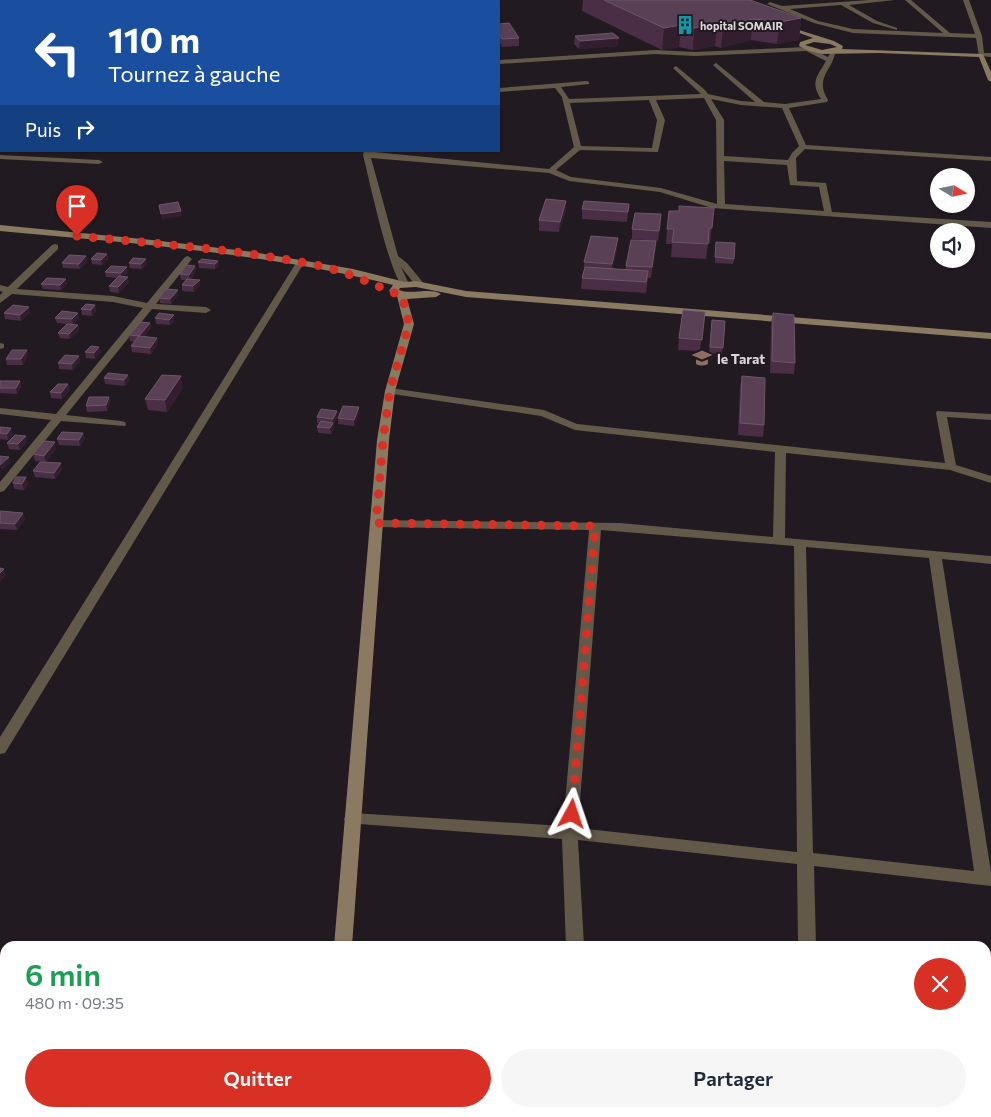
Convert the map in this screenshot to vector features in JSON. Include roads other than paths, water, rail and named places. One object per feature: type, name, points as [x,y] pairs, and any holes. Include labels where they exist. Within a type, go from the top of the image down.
[{"type":"street","points":[[782,8],[892,0]]},
{"type":"street","points":[[908,0],[949,35]]},
{"type":"street","points":[[966,0],[979,36],[981,55],[991,80]]},
{"type":"street","points":[[847,2],[875,22],[905,33]]},
{"type":"street","points":[[763,3],[782,8],[816,22],[853,30],[979,36]]},
{"type":"street","points":[[778,24],[838,44],[879,50]]},
{"type":"street","points":[[788,27],[802,36],[807,45],[831,61]]},
{"type":"street","points":[[500,62],[655,52],[695,54],[807,45],[823,40]]},
{"type":"street","points":[[831,51],[841,47],[838,44]]},
{"type":"street","points":[[807,45],[831,51],[879,50],[991,55]]},
{"type":"street","points":[[566,101],[707,96],[741,103],[785,106],[825,101],[819,90],[820,77],[831,61],[831,51]]},
{"type":"street","points":[[716,65],[762,104]]},
{"type":"street","points":[[676,68],[707,96],[720,120],[721,206]]},
{"type":"street","points":[[500,90],[587,83]]},
{"type":"street","points":[[557,86],[566,101],[578,148]]},
{"type":"street","points":[[551,171],[578,148],[655,150],[662,120],[652,98]]},
{"type":"street","points":[[785,106],[803,147]]},
{"type":"street","points":[[828,213],[823,185],[793,182],[791,163],[795,152],[803,147],[991,159]]},
{"type":"street","points":[[343,941],[383,440],[390,390],[409,324],[394,256],[367,153],[551,171],[569,179],[661,190],[697,202],[721,206],[991,225]]},
{"type":"street","points":[[0,156],[99,162]]},
{"type":"street","points":[[721,158],[791,163]]},
{"type":"street","points":[[0,228],[212,248],[316,265],[418,296],[466,294],[991,336]]},
{"type":"street","points":[[0,300],[55,247]]},
{"type":"street","points":[[394,256],[404,265],[418,296],[416,319],[406,333]]},
{"type":"street","points":[[0,490],[188,259]]},
{"type":"street","points":[[0,749],[300,263]]},
{"type":"street","points":[[0,288],[10,291],[113,299],[148,306],[206,310]]},
{"type":"street","points":[[390,390],[544,413],[575,427],[950,467],[991,480]]},
{"type":"street","points":[[0,411],[121,424]]},
{"type":"street","points":[[950,467],[941,413],[991,417]]},
{"type":"street","points":[[779,541],[782,448]]},
{"type":"street","points":[[376,523],[595,526],[991,560]]},
{"type":"street","points":[[576,941],[570,833],[595,526]]},
{"type":"street","points":[[800,543],[807,941]]},
{"type":"street","points":[[352,819],[570,833],[987,879],[936,555]]},
{"type":"place","name":"hopital SOMAIR","points":[[685,25]]},
{"type":"place","name":"le Tarat","points":[[702,358]]}]
